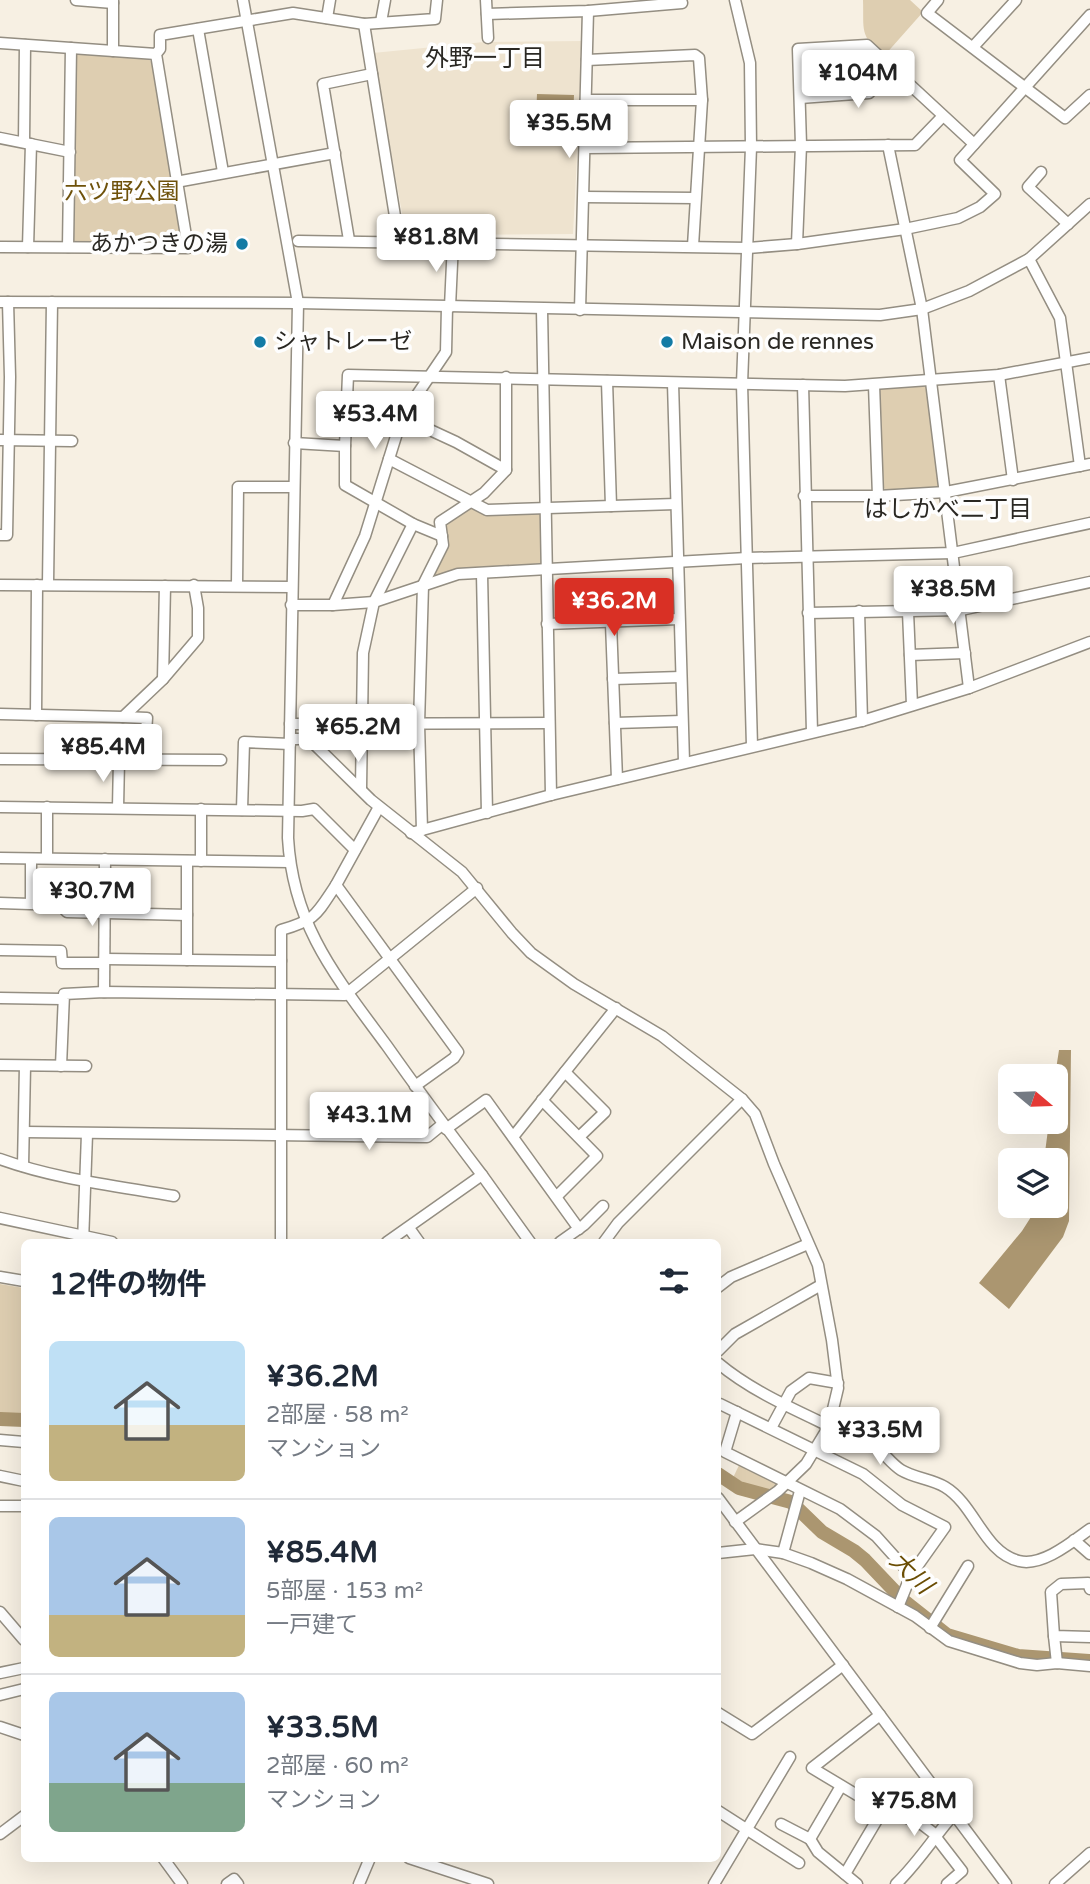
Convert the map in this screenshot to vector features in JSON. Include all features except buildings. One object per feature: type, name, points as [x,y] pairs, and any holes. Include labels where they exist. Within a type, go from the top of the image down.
[{"type":"street","points":[[76,0],[113,1],[113,51]]},
{"type":"street","points":[[243,0],[298,303],[291,605],[289,810],[292,879],[306,923],[328,964],[528,1239]]},
{"type":"street","points":[[281,14],[284,0]]},
{"type":"street","points":[[327,18],[330,0]]},
{"type":"street","points":[[381,22],[385,0]]},
{"type":"street","points":[[0,247],[188,248],[156,54],[160,49],[160,35],[293,13],[363,24],[435,19],[437,0]]},
{"type":"street","points":[[486,0],[488,38]]},
{"type":"street","points":[[533,0],[534,13]]},
{"type":"street","points":[[486,14],[588,11],[682,3],[681,0]]},
{"type":"street","points":[[735,0],[750,63],[751,146],[742,384],[752,746]]},
{"type":"street","points":[[939,0],[927,13],[1065,118],[1090,95]]},
{"type":"street","points":[[973,47],[1016,0]]},
{"type":"street","points":[[580,310],[588,11]]},
{"type":"street","points":[[298,241],[748,247],[797,244],[905,229],[958,218],[980,207],[995,194],[960,160],[1090,15]]},
{"type":"street","points":[[363,24],[399,241]]},
{"type":"street","points":[[198,29],[223,172]]},
{"type":"street","points":[[0,43],[156,54]]},
{"type":"street","points":[[25,45],[28,247]]},
{"type":"street","points":[[797,244],[801,145],[798,49],[866,45],[974,144]]},
{"type":"street","points":[[68,247],[71,48]]},
{"type":"street","points":[[587,60],[695,55],[699,58],[702,100],[693,246]]},
{"type":"street","points":[[800,98],[869,93],[892,69]]},
{"type":"street","points":[[349,240],[323,84],[372,74]]},
{"type":"street","points":[[586,100],[702,100]]},
{"type":"street","points":[[584,148],[915,145],[943,116]]},
{"type":"street","points":[[0,138],[70,152]]},
{"type":"street","points":[[888,145],[922,309],[969,688]]},
{"type":"street","points":[[176,183],[335,153]]},
{"type":"street","points":[[1041,172],[1028,187],[1068,224]]},
{"type":"street","points":[[584,197],[695,198]]},
{"type":"street","points":[[0,535],[7,535],[4,440],[10,377],[4,302],[298,303],[856,317],[922,309],[969,291],[1029,259],[1090,204]]},
{"type":"street","points":[[333,605],[365,536],[402,417],[446,352],[453,242]]},
{"type":"street","points":[[804,496],[946,492],[1085,465],[1060,318],[1029,259]]},
{"type":"street","points":[[36,715],[50,440],[52,302]]},
{"type":"street","points":[[542,310],[551,795]]},
{"type":"street","points":[[442,536],[432,534],[345,485],[348,374],[673,383],[874,385],[999,375],[1090,358]]},
{"type":"street","points":[[999,375],[1013,480]]},
{"type":"street","points":[[416,832],[423,585],[443,545],[440,522],[484,493],[506,470],[506,377]]},
{"type":"street","points":[[607,381],[611,506]]},
{"type":"street","points":[[673,383],[684,762]]},
{"type":"street","points":[[803,385],[812,732]]},
{"type":"street","points":[[874,385],[878,496]]},
{"type":"street","points":[[402,417],[456,442],[506,470]]},
{"type":"street","points":[[4,440],[72,441]]},
{"type":"street","points":[[294,443],[345,446]]},
{"type":"street","points":[[389,459],[487,510],[676,504]]},
{"type":"street","points":[[237,586],[238,487],[293,487]]},
{"type":"street","points":[[291,605],[374,602],[458,574],[747,558],[953,553],[1090,523]]},
{"type":"street","points":[[361,789],[363,653],[374,602],[413,524]]},
{"type":"street","points":[[482,574],[487,813]]},
{"type":"street","points":[[808,613],[961,610],[1090,582]]},
{"type":"street","points":[[0,584],[292,587]]},
{"type":"street","points":[[123,717],[163,679],[198,638],[198,608],[194,585]]},
{"type":"street","points":[[163,679],[165,586]]},
{"type":"street","points":[[859,611],[862,720]]},
{"type":"street","points":[[908,612],[912,705]]},
{"type":"street","points":[[547,624],[680,620]]},
{"type":"street","points":[[611,623],[617,779]]},
{"type":"street","points":[[416,832],[551,795],[862,720],[969,688],[1090,642]]},
{"type":"street","points":[[909,655],[965,653]]},
{"type":"street","points":[[613,679],[681,677]]},
{"type":"street","points":[[0,714],[147,718],[145,760]]},
{"type":"street","points":[[615,723],[682,721]]},
{"type":"street","points":[[290,724],[549,723]]},
{"type":"street","points":[[243,810],[244,742],[290,742],[309,739],[379,807],[416,832],[462,872],[495,914],[531,953],[575,985],[662,1036],[743,1099],[755,1114],[818,1265],[838,1395],[830,1426],[815,1451],[787,1483],[735,1522]]},
{"type":"street","points":[[0,759],[221,760]]},
{"type":"street","points":[[118,808],[119,760]]},
{"type":"street","points":[[0,807],[243,810],[314,808],[355,850]]},
{"type":"street","points":[[47,807],[47,858]]},
{"type":"street","points":[[281,1239],[281,930],[306,923],[315,916],[379,807]]},
{"type":"street","points":[[201,809],[201,861]]},
{"type":"street","points":[[0,859],[290,862]]},
{"type":"street","points":[[31,859],[31,904]]},
{"type":"street","points":[[104,992],[105,859]]},
{"type":"street","points":[[187,861],[187,960]]},
{"type":"street","points":[[335,885],[458,1052],[454,1058],[415,1086]]},
{"type":"street","points":[[61,1066],[64,994],[104,992],[345,995],[477,888]]},
{"type":"street","points":[[0,903],[60,905],[67,912],[187,915]]},
{"type":"street","points":[[0,950],[61,951],[62,963],[281,961]]},
{"type":"street","points":[[0,998],[62,999]]},
{"type":"street","points":[[513,1137],[616,1008]]},
{"type":"street","points":[[0,1065],[86,1066]]},
{"type":"street","points":[[23,1166],[25,1066]]},
{"type":"street","points":[[565,1072],[605,1112],[579,1137]]},
{"type":"street","points":[[606,1239],[618,1223],[743,1099]]},
{"type":"street","points":[[25,1132],[427,1137],[486,1100],[579,1229]]},
{"type":"street","points":[[542,1100],[597,1156],[557,1196]]},
{"type":"street","points":[[0,1218],[83,1239],[87,1134]]},
{"type":"street","points":[[0,1159],[85,1180],[174,1196]]},
{"type":"street","points":[[392,1239],[482,1175]]},
{"type":"street","points":[[564,1239],[603,1206]]},
{"type":"street","points":[[409,1228],[417,1239]]},
{"type":"street","points":[[721,1285],[731,1277],[808,1244]]},
{"type":"street","points":[[0,1277],[21,1280]]},
{"type":"street","points":[[721,1348],[735,1334],[821,1285]]},
{"type":"street","points":[[721,1365],[742,1381],[874,1446],[901,1470],[951,1491],[1000,1552],[1007,1557],[1033,1562],[1090,1529]]},
{"type":"street","points":[[771,1428],[790,1391],[809,1378],[838,1383]]},
{"type":"street","points":[[721,1404],[863,1474],[902,1505],[945,1527],[911,1575],[900,1601]]},
{"type":"street","points":[[737,1412],[725,1452],[787,1483],[799,1494],[840,1509],[876,1536],[911,1575]]},
{"type":"street","points":[[0,1440],[21,1442]]},
{"type":"street","points":[[0,1476],[21,1480]]},
{"type":"street","points":[[783,1553],[799,1494]]},
{"type":"street","points":[[721,1502],[1006,1884]]},
{"type":"street","points":[[0,1506],[21,1506]]},
{"type":"street","points":[[1074,1540],[1090,1554]]},
{"type":"street","points":[[721,1553],[754,1549],[783,1553],[900,1601],[949,1641],[1020,1664],[1057,1659],[1090,1666]]},
{"type":"street","points":[[930,1628],[968,1566]]},
{"type":"street","points":[[1057,1659],[1051,1592],[1060,1584],[1088,1583],[1090,1589]]},
{"type":"street","points":[[0,1612],[21,1636]]},
{"type":"street","points":[[1055,1636],[1090,1637]]},
{"type":"street","points":[[721,1715],[752,1734],[843,1665]]},
{"type":"street","points":[[0,1673],[21,1669]]},
{"type":"street","points":[[0,1695],[21,1690]]},
{"type":"street","points":[[880,1715],[812,1768],[841,1786],[923,1825],[935,1835],[962,1871],[947,1884]]},
{"type":"street","points":[[0,1727],[21,1734]]},
{"type":"street","points":[[718,1883],[746,1829],[790,1757]]},
{"type":"street","points":[[810,1839],[841,1786]]},
{"type":"street","points":[[845,1874],[884,1808]]},
{"type":"street","points":[[721,1813],[799,1863]]},
{"type":"street","points":[[896,1884],[911,1871],[935,1835],[954,1814]]},
{"type":"street","points":[[0,1834],[21,1818]]},
{"type":"street","points":[[781,1824],[810,1839],[818,1852],[858,1884]]},
{"type":"street","points":[[1055,1884],[1090,1853]]},
{"type":"street","points":[[166,1862],[182,1884]]},
{"type":"street","points":[[359,1884],[368,1862]]},
{"type":"street","points":[[421,1862],[488,1884]]},
{"type":"street","points":[[227,1884],[234,1879],[239,1884]]},
{"type":"shaded area","points":[[583,41],[573,234],[406,235],[373,53],[484,42]]},
{"type":"shaded area","points":[[537,94],[574,95],[573,120],[536,119]]},
{"type":"shaded area","points":[[1059,1050],[1071,1050],[1069,1221],[1063,1237],[1009,1309],[979,1283],[1030,1218],[1068,1218],[1068,1148],[1046,1148],[1047,1134],[1068,1134],[1068,1064],[1057,1064]]},
{"type":"green space","points":[[863,0],[910,0],[923,12],[884,56],[870,43],[864,32]]},
{"type":"green space","name":"六ツ野公園","points":[[76,54],[147,57],[153,64],[181,240],[177,243],[71,243]]},
{"type":"green space","points":[[928,384],[943,487],[888,491],[882,487],[877,387]]},
{"type":"green space","points":[[470,506],[539,512],[542,515],[540,566],[451,571],[434,577],[433,574],[449,545],[443,524]]},
{"type":"green space","points":[[0,1284],[21,1288],[21,1417],[0,1415]]},
{"type":"green space","points":[[741,1461],[777,1480],[778,1486],[769,1494],[731,1482]]},
{"type":"waterway","name":"大川","points":[[0,1419],[21,1420]]},
{"type":"waterway","name":"大川","points":[[721,1476],[739,1488],[791,1502],[822,1532],[865,1560],[904,1601],[947,1635],[1018,1656],[1089,1661]]},
{"type":"place","name":"あかつきの湯","points":[[242,244]]},
{"type":"place","name":"シャトレーゼ","points":[[260,342]]},
{"type":"place","name":"Maison de rennes","points":[[667,342]]},
{"type":"district","name":"外野一丁目","points":[[485,58]]},
{"type":"district","name":"はしかべ二丁目","points":[[948,509]]}]
